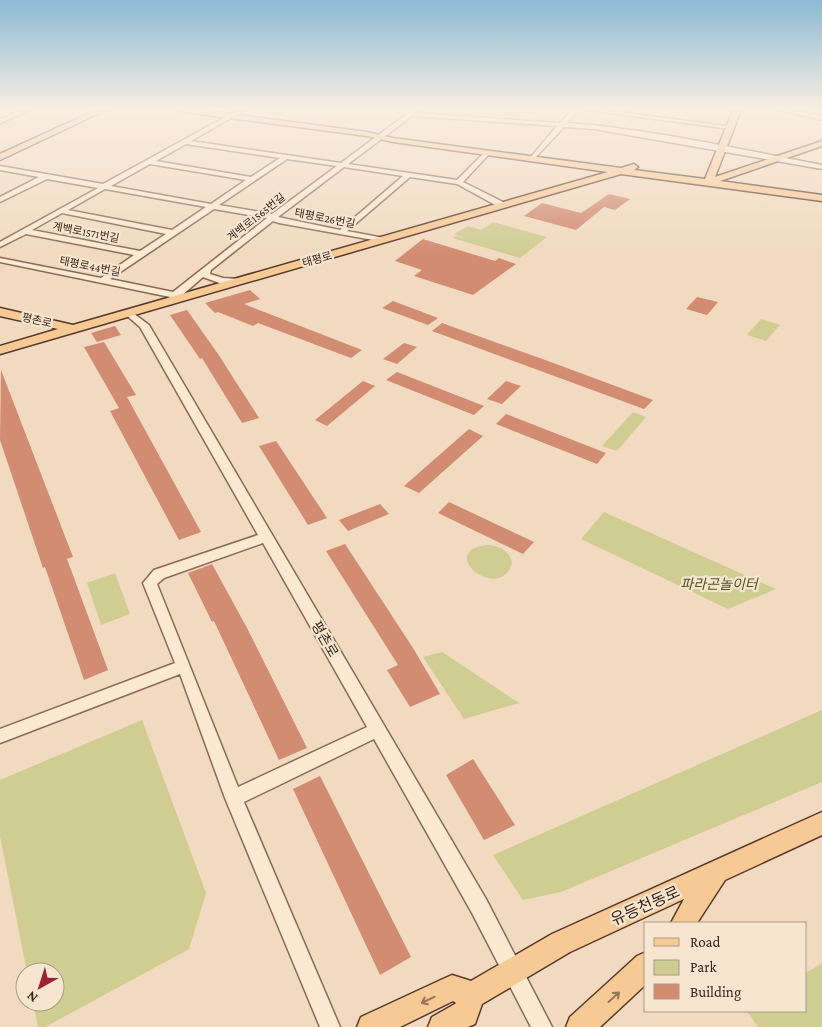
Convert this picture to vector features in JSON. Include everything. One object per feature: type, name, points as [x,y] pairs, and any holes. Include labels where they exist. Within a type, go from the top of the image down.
[{"type":"main road","points":[[540,158],[620,171],[822,193]]},
{"type":"main road","points":[[543,158],[634,167],[822,198]]},
{"type":"main road","points":[[712,180],[719,158]]},
{"type":"main road","points":[[712,180],[776,158]]},
{"type":"main road","name":"태평로","points":[[0,350],[174,298],[634,167]]},
{"type":"main road","name":"평촌로","points":[[0,312],[74,329]]},
{"type":"main road","points":[[24,344],[32,332],[26,318]]},
{"type":"main road","name":"유등천동로","points":[[473,995],[561,943],[715,874],[822,823]]},
{"type":"main road","points":[[684,922],[715,874]]},
{"type":"main road","points":[[580,1027],[644,967]]},
{"type":"main road","points":[[371,1027],[452,988],[473,995],[465,1014],[442,1027]]},
{"type":"street","points":[[0,245],[157,158]]},
{"type":"street","points":[[103,280],[214,207],[284,158]]},
{"type":"street","points":[[292,158],[459,182],[502,205]]},
{"type":"street","name":"계백로1565번길","points":[[174,298],[273,217],[352,158]]},
{"type":"street","points":[[459,182],[482,158]]},
{"type":"street","points":[[776,158],[822,167]]},
{"type":"street","points":[[150,162],[252,179]]},
{"type":"street","name":"태평로26번길","points":[[0,168],[273,217],[279,221],[381,240]]},
{"type":"street","points":[[342,232],[408,175]]},
{"type":"street","points":[[0,200],[45,177]]},
{"type":"street","name":"계백로1571번길","points":[[62,211],[174,233]]},
{"type":"street","name":"계백로1571번길","points":[[25,231],[142,254]]},
{"type":"street","name":"태평로44번길","points":[[0,260],[103,280],[174,298]]},
{"type":"street","points":[[207,270],[205,275],[222,281],[239,281]]},
{"type":"street","name":"평촌로","points":[[129,313],[144,325],[267,537],[514,971],[542,1027]]},
{"type":"street","points":[[267,537],[159,574],[150,583],[234,798],[330,1027]]},
{"type":"street","points":[[0,736],[184,666]]},
{"type":"street","points":[[234,798],[377,730]]},
{"type":"green space","points":[[493,222],[547,237],[520,258],[452,238],[456,236],[467,239],[454,234],[468,226],[481,230]]},
{"type":"green space","points":[[761,319],[780,325],[766,341],[747,335]]},
{"type":"green space","points":[[633,412],[646,417],[617,451],[602,446]]},
{"type":"green space","name":"파라곤놀이터","points":[[604,512],[776,589],[728,609],[581,539]]},
{"type":"green space","points":[[488,545],[507,552],[512,563],[505,574],[495,579],[484,577],[475,572],[468,564],[467,556],[473,549]]},
{"type":"green space","points":[[115,573],[130,614],[101,625],[87,583]]},
{"type":"green space","points":[[442,652],[519,703],[464,719],[423,657]]},
{"type":"green space","points":[[822,710],[822,782],[561,892],[523,900],[493,855]]},
{"type":"green space","points":[[142,720],[206,893],[189,949],[45,1027],[38,1027],[35,1012],[65,1012],[65,962],[25,962],[0,836],[0,780]]},
{"type":"green space","points":[[822,963],[822,1027],[758,1027],[748,1012],[807,1012],[807,972]]},
{"type":"building","points":[[609,194],[630,199],[615,210],[604,207],[576,230],[524,216],[542,203],[581,213]]},
{"type":"building","points":[[423,239],[495,261],[499,258],[516,264],[473,295],[414,276],[422,270],[395,261]]},
{"type":"building","points":[[250,290],[260,299],[244,304],[362,350],[351,358],[258,323],[253,326],[218,312],[215,313],[205,303]]},
{"type":"building","points":[[697,297],[718,302],[707,315],[686,309]]},
{"type":"building","points":[[393,301],[438,318],[428,325],[382,308]]},
{"type":"building","points":[[187,310],[259,418],[242,423],[202,358],[200,359],[170,315]]},
{"type":"building","points":[[442,323],[653,400],[644,409],[432,331]]},
{"type":"building","points":[[115,326],[121,335],[97,342],[91,333]]},
{"type":"building","points":[[104,342],[136,395],[127,397],[201,532],[179,540],[110,411],[119,408],[84,347]]},
{"type":"building","points":[[404,343],[417,347],[397,364],[383,359]]},
{"type":"building","points":[[1,370],[73,557],[67,559],[108,670],[84,680],[45,567],[43,568],[0,440]]},
{"type":"building","points":[[397,372],[484,406],[474,415],[386,380]]},
{"type":"building","points":[[363,381],[375,386],[327,426],[315,420]]},
{"type":"building","points":[[506,381],[521,386],[502,404],[487,399]]},
{"type":"building","points":[[506,414],[606,453],[597,464],[496,424]]},
{"type":"building","points":[[469,429],[483,436],[419,493],[404,486]]},
{"type":"building","points":[[276,441],[327,518],[308,525],[259,446]]},
{"type":"building","points":[[449,502],[534,542],[523,554],[438,513]]},
{"type":"building","points":[[380,504],[389,514],[348,531],[339,520]]},
{"type":"building","points":[[345,544],[413,648],[440,694],[410,707],[387,670],[398,665],[326,551]]},
{"type":"building","points":[[212,564],[247,628],[307,748],[279,760],[214,621],[212,622],[188,573]]},
{"type":"building","points":[[473,759],[515,825],[484,840],[446,775]]},
{"type":"building","points":[[320,776],[411,957],[380,975],[293,789]]}]
